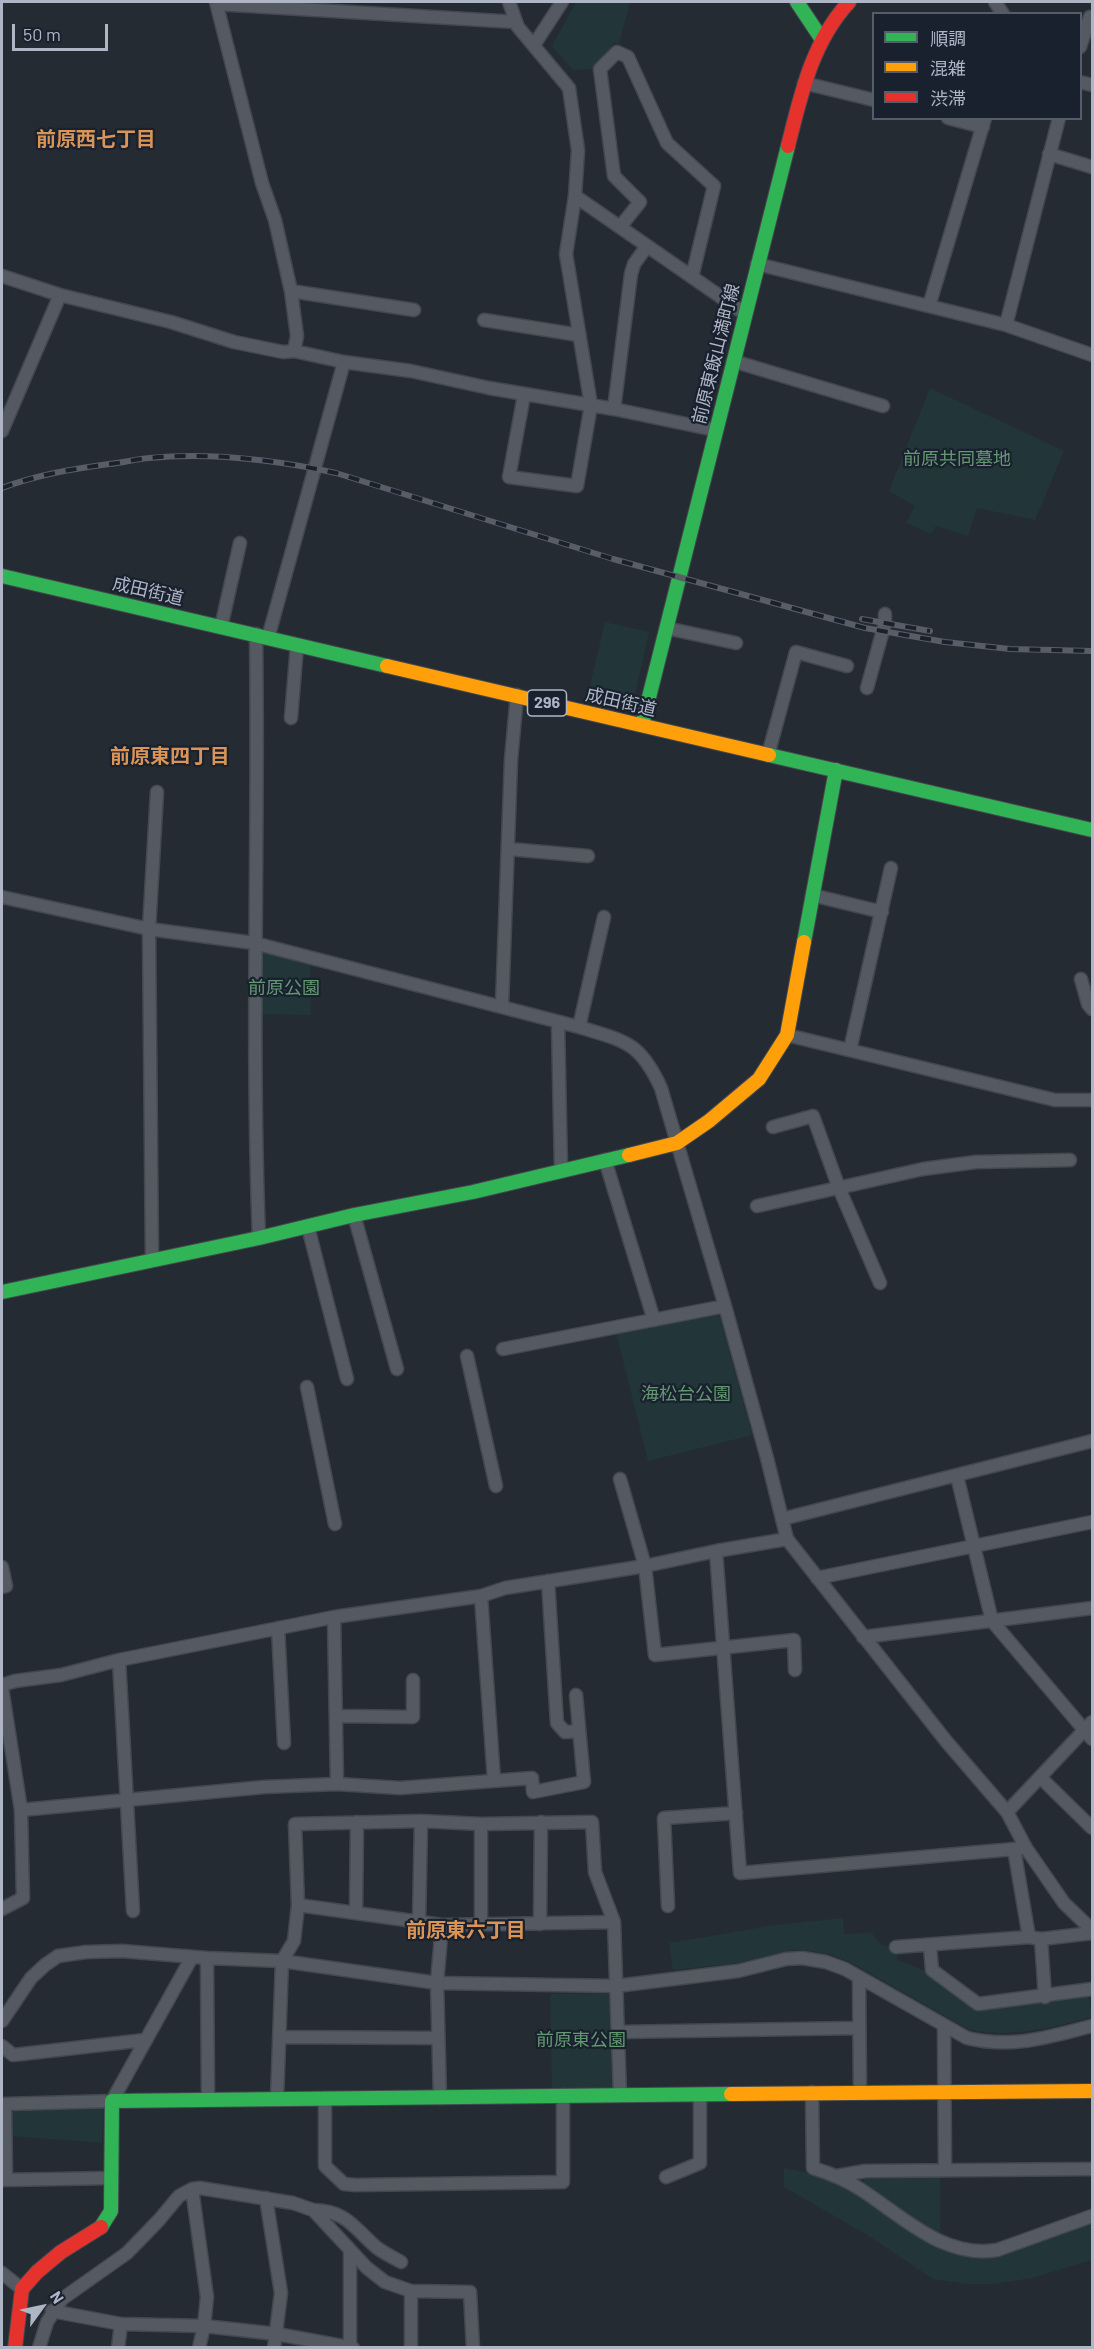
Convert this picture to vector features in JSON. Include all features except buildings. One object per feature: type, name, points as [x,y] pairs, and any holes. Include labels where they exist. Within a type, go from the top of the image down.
[{"type":"main road","points":[[797,2],[821,38]]},
{"type":"main road","name":"前原東飯山満町線","points":[[642,725],[744,313],[804,83],[821,38],[831,22],[849,2]]},
{"type":"main road","name":"成田街道","points":[[2,576],[1092,830]]},
{"type":"main road","points":[[2,1292],[259,1238],[354,1215],[473,1192],[677,1143],[709,1121],[759,1078],[787,1035],[836,770]]},
{"type":"main road","points":[[15,2348],[22,2289],[37,2272],[61,2252],[96,2232],[104,2224],[111,2211],[112,2101],[208,2098],[440,2098],[812,2092],[1092,2091]]},
{"type":"street","points":[[509,2],[516,22],[569,88],[578,150],[575,196],[566,254],[591,405],[577,486],[509,477],[524,395]]},
{"type":"street","points":[[534,45],[562,2]]},
{"type":"street","points":[[294,351],[297,336],[291,291],[275,220],[262,183],[217,3],[516,22]]},
{"type":"street","points":[[1082,41],[1090,17]]},
{"type":"street","points":[[620,227],[640,202],[614,176],[600,69],[620,51],[628,57],[667,143],[714,186],[692,277]]},
{"type":"street","points":[[804,83],[872,100]]},
{"type":"street","points":[[929,306],[984,123],[962,120]]},
{"type":"street","points":[[1006,325],[1058,120]]},
{"type":"street","points":[[1049,154],[1092,167]]},
{"type":"street","points":[[575,196],[744,313]]},
{"type":"street","points":[[614,409],[630,274],[647,246]]},
{"type":"street","points":[[757,264],[1006,325],[1092,355]]},
{"type":"street","points":[[2,276],[60,295],[171,322],[234,342],[283,352],[294,351],[344,362],[411,371],[524,395],[614,409],[715,430]]},
{"type":"street","points":[[291,291],[414,310]]},
{"type":"street","points":[[2,431],[60,295]]},
{"type":"street","points":[[484,320],[579,335]]},
{"type":"street","points":[[733,361],[883,405]]},
{"type":"street","points":[[259,1238],[255,943],[262,636],[344,362]]},
{"type":"street","points":[[221,627],[240,543]]},
{"type":"street","points":[[867,688],[885,623],[885,614]]},
{"type":"street","points":[[666,628],[736,643]]},
{"type":"street","points":[[291,718],[297,645]]},
{"type":"street","points":[[768,755],[796,652],[847,666]]},
{"type":"street","points":[[502,1005],[511,760],[518,695]]},
{"type":"street","points":[[152,1259],[149,929],[157,792]]},
{"type":"street","points":[[509,849],[588,856]]},
{"type":"street","points":[[850,1050],[891,868]]},
{"type":"street","points":[[812,895],[882,912]]},
{"type":"street","points":[[2,897],[149,929],[255,943],[436,991],[502,1005],[558,1023],[579,1027],[626,1043],[641,1055],[650,1066],[660,1088],[677,1143],[725,1306],[787,1539],[946,1741],[1007,1812],[1020,1849],[1045,1997]]},
{"type":"street","points":[[579,1027],[604,917]]},
{"type":"street","points":[[1082,979],[1088,1004],[1092,1008]]},
{"type":"street","points":[[558,1023],[561,1171]]},
{"type":"street","points":[[787,1035],[1055,1100],[1092,1100]]},
{"type":"street","points":[[773,1127],[813,1116],[839,1188],[880,1283]]},
{"type":"street","points":[[605,1160],[654,1320]]},
{"type":"street","points":[[757,1206],[923,1169],[976,1162],[1070,1160]]},
{"type":"street","points":[[354,1215],[397,1370]]},
{"type":"street","points":[[308,1227],[347,1379]]},
{"type":"street","points":[[503,1349],[725,1306]]},
{"type":"street","points":[[467,1356],[496,1486]]},
{"type":"street","points":[[307,1387],[335,1524]]},
{"type":"street","points":[[782,1519],[1092,1441]]},
{"type":"street","points":[[957,1476],[992,1621],[1090,1731],[1040,1777],[1007,1812]]},
{"type":"street","points":[[620,1479],[645,1566],[655,1655],[724,1646],[794,1641],[795,1670]]},
{"type":"street","points":[[817,1578],[1092,1522]]},
{"type":"street","points":[[2,1909],[23,1898],[21,1810],[2,1686],[15,1681],[61,1675],[119,1660],[334,1617],[481,1596],[505,1588],[645,1566],[787,1539]]},
{"type":"street","points":[[716,1551],[740,1873],[1020,1849]]},
{"type":"street","points":[[2,1567],[6,1586],[2,1587]]},
{"type":"street","points":[[548,1581],[557,1723],[565,1732],[579,1731]]},
{"type":"street","points":[[481,1596],[494,1780]]},
{"type":"street","points":[[863,1637],[1092,1608]]},
{"type":"street","points":[[334,1617],[337,1784]]},
{"type":"street","points":[[278,1628],[284,1743]]},
{"type":"street","points":[[119,1660],[133,1911]]},
{"type":"street","points":[[337,1716],[412,1718],[413,1680]]},
{"type":"street","points":[[21,1810],[264,1786],[337,1784],[400,1788],[532,1778],[533,1792],[584,1782],[576,1695]]},
{"type":"street","points":[[1040,1777],[1092,1828]]},
{"type":"street","points":[[668,1906],[664,1818],[736,1813]]},
{"type":"street","points":[[419,1922],[421,1821]]},
{"type":"street","points":[[277,2099],[282,1961],[294,1941],[298,1905],[295,1824],[421,1821],[482,1824],[592,1822],[595,1872],[614,1922],[620,2095]]},
{"type":"street","points":[[356,1913],[357,1822]]},
{"type":"street","points":[[540,1822],[540,1924]]},
{"type":"street","points":[[481,1924],[482,1824]]},
{"type":"street","points":[[1020,1849],[1064,1903],[1092,1932]]},
{"type":"street","points":[[298,1905],[442,1925],[614,1922]]},
{"type":"street","points":[[440,2098],[436,1983],[442,1925]]},
{"type":"street","points":[[896,1947],[1092,1932]]},
{"type":"street","points":[[930,1946],[933,1970],[978,2004],[1045,1997],[1092,1989]]},
{"type":"street","points":[[2,2021],[32,1978],[58,1956],[122,1951],[282,1961],[436,1983],[616,1986],[738,1971],[786,1959],[802,1958],[826,1962],[859,1977],[967,2037],[986,2042],[1009,2044],[1036,2040],[1092,2026]]},
{"type":"street","points":[[111,2178],[4,2180],[5,2104],[112,2101],[192,1957]]},
{"type":"street","points":[[207,1958],[208,2098]]},
{"type":"street","points":[[859,1977],[860,2093]]},
{"type":"street","points":[[944,2025],[945,2170]]},
{"type":"street","points":[[617,2032],[858,2028]]},
{"type":"street","points":[[279,2037],[437,2038]]},
{"type":"street","points":[[2,2046],[13,2055],[145,2040]]},
{"type":"street","points":[[812,2092],[813,2168],[837,2176],[859,2188],[922,2233],[956,2247],[987,2252],[1092,2216]]},
{"type":"street","points":[[666,2177],[700,2163],[700,2094]]},
{"type":"street","points":[[325,2098],[325,2166],[344,2184],[356,2185],[563,2182],[563,2096]]},
{"type":"street","points":[[837,2176],[865,2171],[1092,2169]]},
{"type":"street","points":[[39,2348],[52,2311],[76,2288],[127,2253],[179,2196],[192,2189],[200,2188],[266,2198],[293,2203],[313,2210],[329,2211],[344,2217],[378,2248],[401,2262]]},
{"type":"street","points":[[192,2189],[207,2297],[199,2348]]},
{"type":"street","points":[[266,2198],[281,2293],[274,2348]]},
{"type":"street","points":[[313,2210],[367,2268],[385,2282],[411,2291],[470,2292],[473,2348]]},
{"type":"street","points":[[52,2311],[121,2324],[204,2326],[277,2334],[351,2347],[350,2250]]},
{"type":"street","points":[[2,2273],[22,2289]]},
{"type":"street","points":[[411,2291],[411,2348]]},
{"type":"street","points":[[118,2348],[121,2324]]},
{"type":"green space","points":[[576,2],[630,2],[619,44],[615,42],[594,69],[573,70],[552,46]]},
{"type":"green space","name":"前原共同墓地","points":[[930,388],[1064,451],[1035,520],[977,508],[968,536],[936,526],[931,534],[906,523],[915,506],[889,491]]},
{"type":"green space","points":[[605,622],[649,632],[631,713],[586,702]]},
{"type":"green space","name":"前原公園","points":[[257,949],[310,962],[311,1015],[259,1014]]},
{"type":"green space","name":"海松台公園","points":[[719,1314],[752,1435],[648,1461],[616,1332]]},
{"type":"green space","points":[[843,1918],[844,1934],[872,1933],[880,1944],[897,1950],[897,1960],[928,1972],[973,2006],[1088,1993],[1092,2017],[1017,2032],[970,2030],[850,1962],[830,1954],[797,1949],[737,1963],[673,1970],[669,1943],[775,1925]]},
{"type":"green space","name":"前原東公園","points":[[550,1994],[610,1994],[612,2087],[552,2089]]},
{"type":"green space","points":[[101,2106],[103,2108],[102,2143],[10,2136],[10,2116],[16,2109]]},
{"type":"green space","points":[[784,2168],[822,2177],[850,2188],[922,2238],[956,2253],[998,2256],[1092,2221],[1092,2260],[1032,2278],[993,2284],[968,2284],[933,2279],[869,2236],[784,2187]]},
{"type":"green space","points":[[940,2176],[940,2235],[924,2228],[863,2183],[864,2177]]},
{"type":"railway","points":[[2,488],[54,473],[149,458],[173,456],[244,458],[290,464],[336,473],[613,559],[865,628],[945,642],[1010,649],[1092,651]]},
{"type":"railway","points":[[862,619],[930,631]]},
{"type":"traffic: fast","points":[[797,2],[821,38]]},
{"type":"traffic: fast","points":[[642,725],[788,146]]},
{"type":"traffic: fast","points":[[2,576],[387,666]]},
{"type":"traffic: fast","points":[[769,755],[1092,830]]},
{"type":"traffic: fast","points":[[804,942],[836,770]]},
{"type":"traffic: fast","points":[[2,1292],[259,1238],[354,1215],[473,1192],[629,1155]]},
{"type":"traffic: fast","points":[[101,2227],[111,2211],[112,2101],[731,2094]]},
{"type":"traffic: slow","points":[[387,666],[769,755]]},
{"type":"traffic: slow","points":[[629,1155],[677,1143],[709,1121],[759,1079],[787,1035],[804,942]]},
{"type":"traffic: slow","points":[[731,2094],[1092,2091]]},
{"type":"traffic: jam","points":[[788,146],[803,88],[817,51],[836,18],[849,2]]},
{"type":"traffic: jam","points":[[15,2348],[22,2289],[37,2272],[61,2252],[101,2227]]},
{"type":"district","name":"前原西七丁目","points":[[96,139]]},
{"type":"district","name":"前原東四丁目","points":[[170,756]]},
{"type":"district","name":"前原東六丁目","points":[[466,1930]]}]
